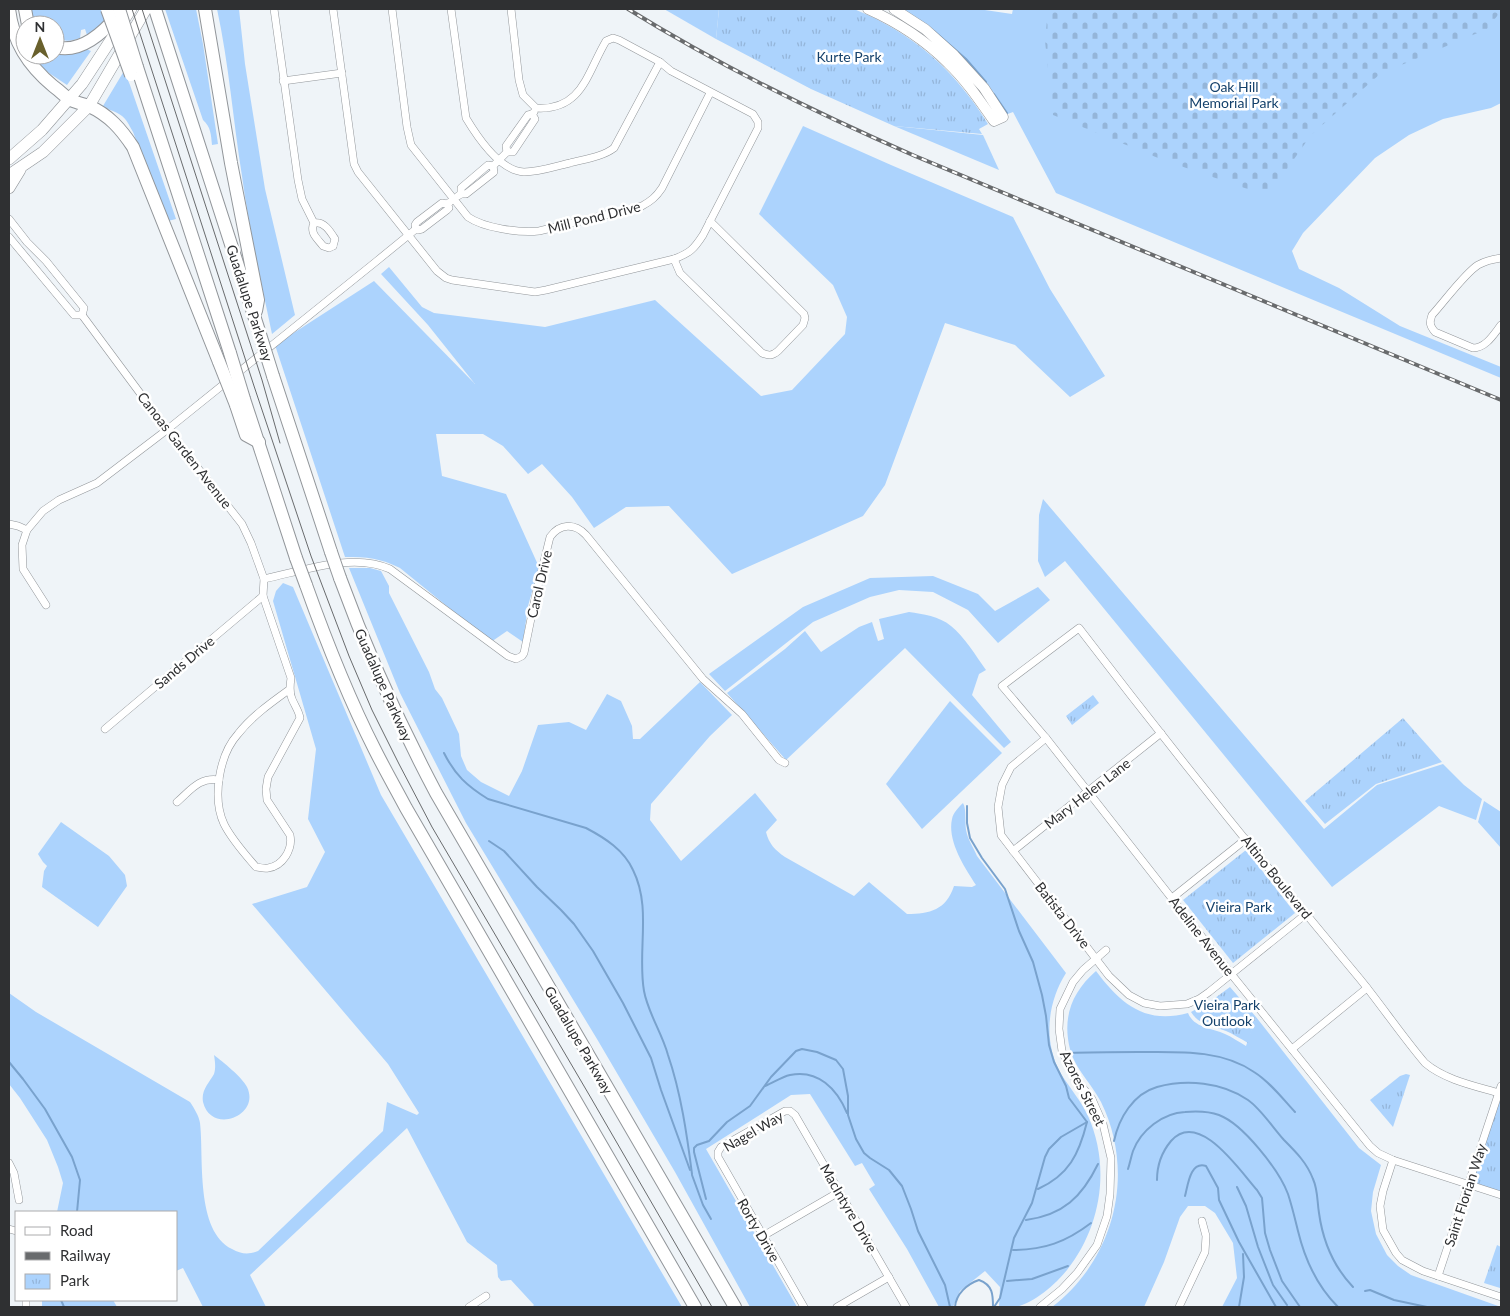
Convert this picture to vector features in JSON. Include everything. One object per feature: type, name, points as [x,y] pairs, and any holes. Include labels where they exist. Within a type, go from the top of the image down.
[{"type":"highway","points":[[9,9],[13,32],[24,55],[41,76],[70,99],[89,106],[107,116],[127,138],[175,250],[219,362],[259,442],[296,558],[323,631],[375,751],[406,808],[695,1307]]},
{"type":"highway","points":[[107,9],[143,89],[169,163],[230,353],[240,402]]},
{"type":"highway","points":[[121,9],[134,71]]},
{"type":"highway","points":[[65,48],[71,48],[91,40],[108,26],[121,9]]},
{"type":"highway","name":"Guadalupe Parkway","points":[[155,9],[330,552],[384,688],[436,793],[735,1307]]},
{"type":"highway","points":[[205,9],[228,147],[258,300],[255,318]]},
{"type":"main road","points":[[9,159],[42,130],[70,99],[93,70],[131,9]]},
{"type":"main road","points":[[9,175],[43,152],[89,106],[146,9]]},
{"type":"main road","points":[[9,188],[22,166]]},
{"type":"street","points":[[274,9],[283,81],[302,198],[314,223],[312,232],[324,246],[335,249],[334,236],[320,222],[314,223]]},
{"type":"street","points":[[333,9],[354,164],[358,172],[407,234],[437,271],[446,278],[535,292],[674,259],[687,254],[695,248],[710,221],[758,125],[757,119],[753,114],[710,93],[671,71],[660,62],[613,38],[608,39],[603,45],[579,92],[562,104],[534,111]]},
{"type":"street","name":"Mill Pond Drive","points":[[392,9],[407,127],[412,145],[468,217],[481,224],[530,232],[539,231],[642,206],[650,202],[658,194],[710,93]]},
{"type":"street","points":[[451,9],[466,118],[473,130],[499,160],[512,170],[523,172],[535,171],[609,152],[618,144],[660,62]]},
{"type":"street","points":[[46,605],[23,569],[22,545],[27,530],[43,511],[60,500],[97,482],[168,429],[378,260],[407,234],[416,229],[415,225],[417,222],[442,203],[448,204],[460,194],[466,194],[494,172],[493,166],[507,152],[512,152],[535,119],[534,111],[523,94],[511,9]]},
{"type":"street","points":[[868,9],[886,17],[920,39],[949,63],[975,94],[994,122],[1003,117],[984,88],[954,55],[925,29],[894,9]]},
{"type":"street","points":[[283,81],[342,73]]},
{"type":"street","name":"Canoas Garden Avenue","points":[[9,219],[84,308],[82,315]]},
{"type":"street","points":[[674,259],[680,273],[762,353],[773,355],[778,351],[803,324],[804,314],[710,221]]},
{"type":"street","name":"Canoas Garden Avenue","points":[[9,237],[74,315],[82,315]]},
{"type":"street","points":[[1501,258],[1485,262],[1470,271],[1432,315],[1430,326],[1435,332],[1474,348],[1479,348],[1484,345],[1501,325]]},
{"type":"street","name":"Canoas Garden Avenue","points":[[82,315],[242,524],[264,579],[263,596]]},
{"type":"street","points":[[9,524],[27,530]]},
{"type":"street","name":"Carol Drive","points":[[264,579],[349,562],[379,564],[390,569],[508,656],[516,659],[524,653],[550,537],[562,527],[576,527],[586,535],[703,679],[742,714],[779,760],[784,763]]},
{"type":"street","points":[[263,596],[291,678],[290,689],[292,698],[299,710],[300,718],[268,777],[266,789],[267,800],[290,835],[291,841],[287,856],[268,868],[256,867],[234,842],[223,823],[218,785],[224,758],[236,735],[290,689]]},
{"type":"street","name":"Sands Drive","points":[[105,729],[263,596]]},
{"type":"street","name":"Altino Boulevard","points":[[1002,686],[1079,628],[1246,840],[1367,988],[1415,1051],[1432,1069],[1444,1075],[1500,1090]]},
{"type":"street","name":"Adeline Avenue","points":[[1002,686],[1046,738],[1363,1139],[1378,1153],[1393,1160],[1501,1195]]},
{"type":"street","name":"Mary Helen Lane","points":[[1012,851],[1161,733]]},
{"type":"street","name":"Batista Drive","points":[[1046,738],[1011,767],[1002,785],[998,807],[1001,835],[1109,976],[1129,995],[1144,1003],[1160,1006],[1187,1004],[1199,999],[1232,975],[1306,914]]},
{"type":"street","points":[[177,802],[199,782],[212,779],[219,780]]},
{"type":"street","points":[[1172,898],[1246,840]]},
{"type":"street","name":"Azores Street","points":[[1040,1307],[1062,1289],[1077,1273],[1097,1245],[1107,1216],[1111,1158],[1103,1124],[1092,1099],[1074,1077],[1062,1051],[1059,1029],[1060,1009],[1073,982],[1082,970],[1106,950]]},
{"type":"street","points":[[1292,1049],[1367,988]]},
{"type":"street","name":"Saint Florian Way","points":[[1438,1276],[1500,1090]]},
{"type":"street","name":"Nagel Way","points":[[718,1152],[721,1147],[770,1119],[785,1111],[790,1111]]},
{"type":"street","name":"MacIntyre Drive","points":[[790,1111],[796,1115],[906,1307]]},
{"type":"street","name":"Rorty Drive","points":[[718,1152],[718,1160],[804,1307]]},
{"type":"street","points":[[1393,1160],[1381,1199],[1380,1215],[1383,1230],[1391,1246],[1402,1260],[1414,1267],[1438,1276],[1501,1297]]},
{"type":"street","points":[[9,1163],[14,1173],[18,1200]]},
{"type":"street","points":[[763,1236],[839,1192]]},
{"type":"street","points":[[1179,1307],[1205,1252],[1206,1236],[1202,1220]]},
{"type":"street","points":[[836,1307],[888,1277]]},
{"type":"street","points":[[469,1307],[486,1296]]},
{"type":"green space","points":[[32,9],[101,9],[105,18],[104,23],[87,35],[85,29],[81,30],[80,38],[67,41],[65,40],[65,15],[32,15]]},
{"type":"green space","points":[[165,9],[196,9],[218,144],[212,145],[209,128],[203,120]]},
{"type":"green space","points":[[217,9],[239,9],[245,64],[265,189],[295,315],[272,334],[248,216],[225,50]]},
{"type":"green space","points":[[664,9],[719,9],[716,39]]},
{"type":"green space","name":"Kurte Park","points":[[719,9],[854,9],[895,29],[931,55],[947,70],[988,124],[979,129],[982,134],[894,126],[811,89],[716,39]]},
{"type":"green space","points":[[898,9],[978,9],[1012,14],[1013,9],[1501,9],[1501,103],[1491,108],[1443,119],[1409,135],[1375,158],[1303,233],[1292,251],[1299,269],[1339,288],[1400,326],[1501,367],[1501,378],[1056,193],[1013,112],[1005,115],[986,86]]},
{"type":"green space","name":"Oak Hill Memorial Park","points":[[1048,9],[1501,9],[1501,11],[1487,29],[1380,74],[1311,135],[1268,196],[1163,160],[1053,115],[1045,41]]},
{"type":"green space","points":[[86,49],[91,51],[67,85],[46,71],[41,65],[65,65],[65,54]]},
{"type":"green space","points":[[124,71],[176,219],[168,221],[133,132],[127,122],[119,114],[103,106]]},
{"type":"green space","points":[[803,126],[1013,217],[1050,289],[1105,376],[1070,397],[1015,345],[945,323],[885,485],[863,516],[732,574],[669,506],[626,507],[594,528],[572,497],[542,464],[528,474],[503,446],[483,434],[436,434],[442,476],[506,494],[539,567],[528,606],[523,642],[507,631],[491,642],[400,568],[373,559],[345,557],[275,345],[374,281],[475,384],[428,325],[381,274],[389,267],[422,307],[434,313],[545,327],[655,300],[761,396],[792,390],[845,334],[847,317],[833,285],[759,214]]},
{"type":"green space","points":[[894,126],[983,135],[999,170]]},
{"type":"green space","points":[[1043,499],[1324,829],[1377,785],[1443,764],[1464,785],[1482,799],[1476,820],[1439,806],[1332,887],[1065,561],[1045,577],[1038,561],[1039,515]]},
{"type":"green space","points":[[349,568],[370,568],[381,571],[389,586],[389,593],[459,734],[461,756],[467,770],[481,782],[509,796],[522,771],[538,725],[569,722],[586,730],[607,694],[621,701],[632,726],[633,739],[640,739],[700,682],[732,715],[710,736],[651,804],[650,820],[681,861],[755,793],[777,820],[766,832],[773,846],[785,857],[854,896],[869,882],[907,914],[923,913],[942,905],[951,894],[954,886],[972,887],[976,885],[958,854],[952,836],[953,817],[956,810],[963,803],[967,834],[977,856],[1066,973],[1051,1010],[1050,1036],[1052,1049],[1055,1062],[1061,1074],[1088,1116],[1095,1135],[1100,1176],[1095,1216],[1088,1235],[1079,1253],[1057,1281],[1043,1293],[1028,1302],[1012,1307],[999,1307],[1000,1287],[985,1271],[960,1291],[953,1307],[939,1307],[907,1249],[869,1189],[875,1185],[862,1163],[855,1166],[810,1094],[791,1095],[706,1149],[797,1307],[750,1307],[675,1172],[597,1039],[466,823],[400,693]]},
{"type":"green space","points":[[933,576],[978,594],[995,611],[1038,587],[1050,600],[998,643],[968,610],[933,592],[899,590],[870,597],[813,622],[725,691],[709,674],[803,607],[870,578]]},
{"type":"green space","points":[[283,583],[293,587],[381,795],[682,1307],[532,1307],[534,1305],[511,1280],[501,1281],[498,1277],[497,1265],[467,1242],[407,1128],[250,1275],[266,1307],[203,1307],[183,1268],[178,1270],[178,1211],[57,1211],[63,1183],[58,1167],[47,1140],[9,1084],[9,993],[36,1012],[190,1102],[200,1123],[204,1192],[212,1226],[220,1240],[238,1252],[251,1253],[258,1251],[383,1131],[387,1102],[417,1115],[419,1113],[388,1064],[252,904],[307,887],[325,852],[308,819],[316,749],[273,601],[276,591]]},
{"type":"green space","points":[[909,612],[931,616],[956,630],[986,670],[979,674],[972,695],[1011,742],[1004,748],[905,648],[786,760],[727,693],[785,649],[805,631],[821,652],[859,627],[872,622],[878,641],[884,639],[879,619]]},
{"type":"green space","points":[[1093,695],[1099,703],[1072,725],[1066,716]]},
{"type":"green space","points":[[950,701],[1002,753],[922,829],[886,784]]},
{"type":"green space","points":[[1403,718],[1442,762],[1376,784],[1325,824],[1305,801]]},
{"type":"green space","points":[[1484,801],[1501,812],[1501,848],[1478,822]]},
{"type":"green space","points":[[61,822],[109,856],[125,875],[127,886],[98,927],[42,887],[44,871],[47,866],[38,854]]},
{"type":"green space","name":"Vieira Park","points":[[1246,850],[1295,913],[1233,963],[1183,900]]},
{"type":"green space","points":[[1096,971],[1114,993],[1124,1002],[1135,1008],[1159,1016],[1188,1013],[1194,1022],[1199,1025],[1225,1034],[1246,1046],[1256,1017],[1359,1148],[1381,1165],[1373,1192],[1371,1211],[1376,1234],[1387,1255],[1411,1275],[1501,1307],[1222,1307],[1237,1278],[1233,1243],[1215,1213],[1205,1206],[1188,1206],[1180,1217],[1164,1262],[1144,1307],[1052,1307],[1074,1287],[1091,1265],[1104,1240],[1113,1213],[1117,1185],[1117,1157],[1112,1129],[1101,1102],[1072,1056],[1068,1037],[1068,1016],[1075,996]]},
{"type":"green space","name":"Vieira Park Outlook","points":[[1230,987],[1256,1017],[1248,1043],[1226,1031],[1198,1020],[1191,1012],[1211,1001]]},
{"type":"green space","points":[[214,1055],[237,1074],[247,1087],[249,1097],[247,1106],[233,1118],[215,1118],[208,1112],[203,1102],[204,1090],[215,1072]]},
{"type":"green space","points":[[1410,1075],[1393,1127],[1370,1100],[1400,1076]]},
{"type":"green space","points":[[1501,1092],[1501,1193],[1471,1183]]},
{"type":"green space","points":[[1497,1245],[1501,1247],[1500,1288],[1484,1283]]},
{"type":"green space","points":[[42,1301],[114,1301],[117,1307],[42,1307]]},
{"type":"waterway","points":[[934,31],[966,59],[986,82]]},
{"type":"waterway","points":[[994,94],[1007,113]]},
{"type":"waterway","points":[[444,753],[462,779],[488,799],[586,828],[613,845],[625,856],[639,884],[642,899],[642,976],[644,991],[677,1084],[692,1174]]},
{"type":"waterway","points":[[967,806],[967,823],[970,838],[1005,889],[1019,931],[1033,962],[1042,995],[1049,1045],[1054,1062],[1066,1086],[1069,1098],[1087,1122]]},
{"type":"waterway","points":[[489,841],[504,851],[561,910],[574,924],[593,951],[623,1003],[651,1058],[690,1170]]},
{"type":"waterway","points":[[706,1199],[694,1148],[709,1141],[727,1122],[750,1106],[771,1077],[796,1051],[802,1049],[817,1052],[836,1060],[843,1069],[848,1096],[848,1115],[856,1139],[864,1153],[889,1170],[902,1186],[918,1231],[945,1285],[950,1307]]},
{"type":"waterway","points":[[1069,1053],[1183,1052],[1227,1059],[1260,1076],[1276,1090],[1295,1112]]},
{"type":"waterway","points":[[9,1062],[45,1109],[72,1157],[80,1180],[77,1211]]},
{"type":"waterway","points":[[765,1086],[790,1075],[809,1075],[818,1078],[832,1089],[847,1113]]},
{"type":"waterway","points":[[1114,1141],[1119,1124],[1128,1108],[1141,1095],[1157,1087],[1180,1083],[1204,1084],[1227,1089],[1248,1100],[1262,1113],[1308,1168],[1316,1187],[1326,1244],[1340,1271],[1353,1287]]},
{"type":"waterway","points":[[1128,1169],[1133,1151],[1141,1136],[1161,1119],[1177,1113],[1198,1111],[1219,1115],[1228,1120],[1249,1138],[1277,1173],[1288,1194],[1308,1262],[1318,1281],[1338,1307]]},
{"type":"waterway","points":[[1038,1189],[1058,1177],[1071,1162],[1076,1154],[1087,1122]]},
{"type":"waterway","points":[[994,1307],[1000,1298],[1014,1238],[1032,1203],[1049,1149],[1061,1137],[1087,1122]]},
{"type":"waterway","points":[[1157,1180],[1162,1155],[1171,1141],[1182,1133],[1194,1132],[1206,1137],[1218,1146],[1262,1198],[1265,1233],[1270,1250],[1282,1281],[1300,1307]]},
{"type":"waterway","points":[[1026,1220],[1039,1218],[1061,1209],[1078,1195],[1098,1164]]},
{"type":"waterway","points":[[1185,1196],[1193,1170],[1201,1165],[1206,1166],[1218,1188],[1219,1200],[1239,1242],[1276,1307]]},
{"type":"waterway","points":[[692,1175],[703,1205],[711,1219]]},
{"type":"waterway","points":[[1237,1187],[1246,1206],[1258,1247],[1273,1285],[1287,1305]]},
{"type":"waterway","points":[[1013,1250],[1024,1250],[1054,1244],[1082,1230],[1091,1223]]},
{"type":"waterway","points":[[1239,1307],[1244,1277],[1243,1254]]},
{"type":"waterway","points":[[1007,1281],[1032,1279],[1068,1266]]},
{"type":"waterway","points":[[955,1307],[957,1298],[963,1290],[979,1280],[990,1288],[993,1307]]},
{"type":"waterway","points":[[1365,1291],[1370,1290],[1394,1300],[1427,1307]]},
{"type":"waterway","points":[[61,1301],[64,1307]]},
{"type":"tram line","points":[[132,9],[311,556],[372,710],[432,827],[712,1307]]},
{"type":"tram line","points":[[142,9],[262,380],[280,443]]},
{"type":"railway","points":[[628,9],[733,69],[805,106],[878,140],[1501,400]]}]
